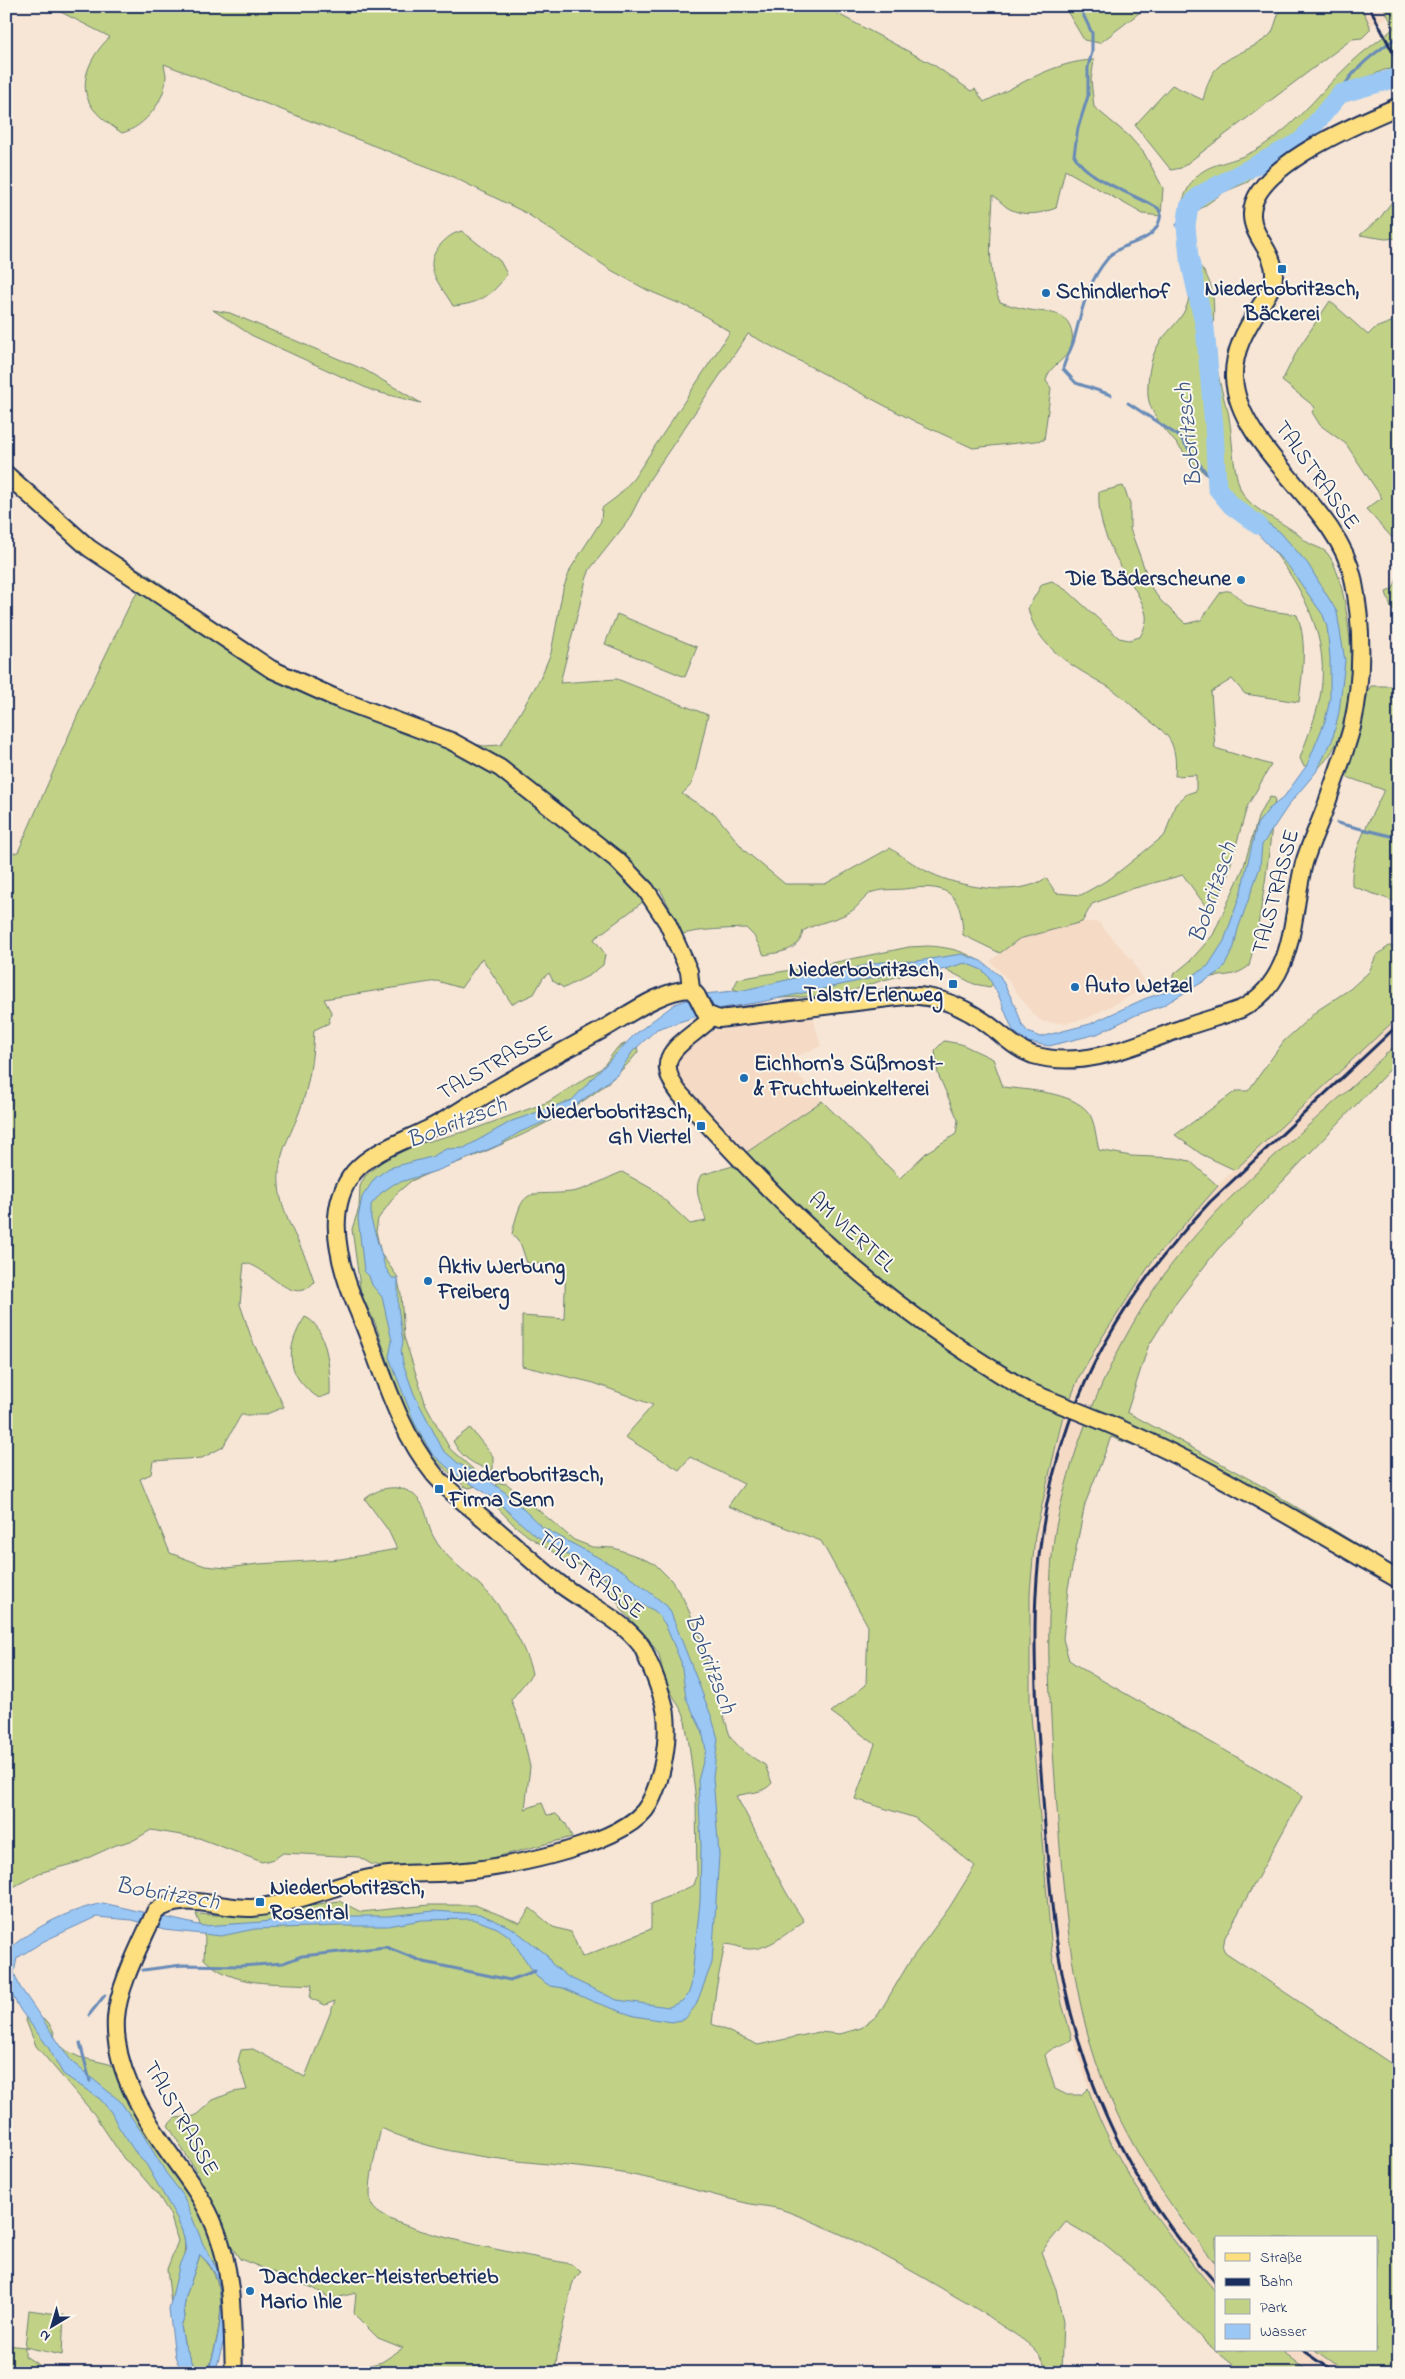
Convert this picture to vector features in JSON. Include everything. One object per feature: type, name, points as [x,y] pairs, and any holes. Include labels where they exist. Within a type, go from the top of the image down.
[{"type":"main road","name":"TALSTRASSE","points":[[709,1016],[727,1018],[924,995],[940,998],[968,1012],[1013,1044],[1032,1054],[1054,1059],[1087,1059],[1108,1055],[1241,1009],[1268,990],[1283,962],[1294,923],[1304,865],[1350,735],[1357,695],[1360,645],[1353,578],[1344,553],[1325,522],[1260,440],[1240,403],[1234,382],[1237,350],[1269,292],[1274,278],[1270,256],[1252,222],[1252,207],[1262,185],[1297,158],[1331,137],[1399,106]]},
{"type":"main road","points":[[6,474],[89,548],[271,669],[338,699],[451,741],[500,768],[617,860],[646,890],[667,922],[689,972],[693,992],[709,1016]]},
{"type":"main road","name":"TALSTRASSE","points":[[234,2373],[229,2278],[221,2243],[205,2205],[159,2138],[134,2094],[123,2069],[116,2042],[116,2017],[125,1982],[152,1919],[161,1907],[174,1902],[229,1908],[260,1907],[309,1898],[366,1879],[468,1871],[556,1854],[621,1830],[637,1820],[647,1810],[655,1792],[666,1733],[666,1714],[660,1687],[641,1645],[616,1622],[561,1584],[434,1474],[414,1446],[400,1420],[370,1338],[348,1287],[338,1248],[336,1230],[339,1210],[348,1182],[362,1164],[385,1150],[458,1113],[496,1088],[644,1006],[680,990],[693,992]]},
{"type":"main road","name":"AM VIERTEL","points":[[709,1016],[706,1023],[671,1052],[668,1060],[669,1079],[680,1094],[778,1197],[838,1254],[934,1330],[987,1367],[1030,1392],[1147,1440],[1205,1470],[1399,1580]]},
{"type":"shaded area","points":[[1361,6],[1383,6],[1388,16],[1370,26]]},
{"type":"shaded area","points":[[1082,922],[1098,922],[1133,961],[1147,987],[1086,1019],[1065,1023],[1043,1022],[1033,1014],[1006,978],[990,961],[1019,939]]},
{"type":"shaded area","points":[[804,1016],[813,1017],[821,1046],[784,1061],[822,1101],[745,1155],[676,1079],[674,1066],[686,1047],[719,1027]]},
{"type":"shaded area","points":[[1399,1016],[1399,1041],[1204,1224],[1167,1271],[1143,1306],[1094,1401],[1057,1518],[1051,1565],[1048,1673],[1060,1850],[1077,1987],[1114,2103],[1146,2168],[1176,2214],[1215,2263],[1215,2291],[1183,2253],[1125,2170],[1095,2108],[1062,2004],[1052,1953],[1030,1704],[1030,1593],[1035,1535],[1051,1463],[1069,1397],[1103,1336],[1153,1260],[1222,1181]]},
{"type":"shaded area","points":[[1283,2352],[1319,2352],[1348,2373],[1310,2373]]},
{"type":"green space","points":[[49,6],[823,6],[934,65],[971,91],[975,89],[984,102],[1051,70],[1079,61],[1094,60],[1091,80],[1094,107],[1129,136],[1144,153],[1163,188],[1161,216],[1143,214],[1065,170],[1056,208],[1032,214],[1020,213],[1008,208],[993,195],[991,263],[995,290],[1000,302],[1062,316],[1070,326],[1072,333],[1069,351],[1047,376],[1046,381],[1051,388],[1044,440],[973,448],[916,422],[748,334],[649,480],[628,521],[590,569],[560,683],[617,679],[708,715],[694,777],[691,785],[682,794],[715,814],[745,851],[785,884],[825,884],[890,848],[931,873],[963,884],[993,889],[1008,889],[1035,884],[1046,878],[1056,893],[1081,895],[1111,878],[1165,835],[1175,805],[1187,794],[1196,791],[1196,775],[1175,776],[1174,750],[1166,735],[1117,693],[1058,655],[1039,634],[1032,622],[1028,608],[1042,584],[1052,581],[1069,592],[1119,638],[1129,640],[1140,637],[1146,623],[1145,610],[1106,536],[1100,515],[1099,492],[1123,486],[1130,503],[1130,529],[1152,589],[1161,601],[1186,624],[1201,620],[1221,592],[1230,591],[1252,607],[1297,615],[1300,625],[1303,669],[1299,702],[1245,694],[1232,679],[1211,692],[1215,748],[1271,765],[1247,807],[1225,884],[1210,912],[1183,875],[1131,889],[1092,904],[1082,922],[1019,939],[1000,953],[963,935],[959,908],[948,893],[940,889],[930,888],[884,890],[873,892],[850,912],[803,931],[801,938],[794,947],[764,955],[754,936],[746,928],[707,930],[683,934],[660,889],[594,939],[605,954],[603,965],[590,975],[564,988],[553,981],[549,973],[543,978],[534,994],[512,1004],[482,958],[461,988],[437,981],[324,999],[331,1012],[329,1023],[314,1030],[308,1082],[299,1113],[284,1148],[279,1174],[279,1185],[284,1210],[314,1282],[306,1289],[297,1291],[280,1283],[253,1265],[244,1263],[240,1304],[252,1340],[284,1407],[264,1415],[241,1415],[223,1447],[202,1458],[153,1461],[151,1474],[140,1479],[170,1553],[205,1566],[227,1568],[258,1564],[341,1559],[397,1549],[388,1530],[365,1499],[383,1489],[396,1488],[408,1491],[419,1500],[438,1544],[449,1558],[498,1605],[513,1628],[525,1652],[532,1674],[511,1700],[520,1723],[530,1767],[525,1809],[542,1803],[547,1815],[556,1814],[566,1824],[572,1837],[481,1861],[386,1867],[371,1864],[359,1857],[283,1853],[274,1859],[262,1862],[199,1838],[151,1830],[134,1840],[116,1845],[79,1862],[39,1873],[6,1891],[6,1837],[9,1821],[6,1800],[6,851],[10,854],[18,852],[86,696],[132,600],[141,589],[89,553],[6,486],[6,465],[26,485],[97,543],[150,576],[275,663],[345,695],[427,724],[474,744],[484,746],[501,745],[540,679],[551,653],[563,589],[571,568],[601,521],[602,508],[618,496],[634,478],[730,332],[697,311],[647,290],[611,270],[526,213],[449,175],[164,64],[165,85],[158,103],[139,125],[122,133],[102,118],[93,108],[89,103],[85,89],[90,64],[99,49],[110,37]]},
{"type":"green space","points":[[1064,6],[1148,6],[1100,43],[1084,40]]},
{"type":"green space","points":[[1282,6],[1361,6],[1370,30],[1362,38],[1352,39],[1181,168],[1171,170],[1135,125],[1172,85],[1203,100],[1214,71],[1230,58],[1258,44],[1270,35]]},
{"type":"green space","points":[[1383,6],[1399,6],[1399,68],[1384,70],[1364,79],[1330,108],[1307,132],[1267,162],[1248,182],[1224,192],[1193,214],[1180,210],[1186,192],[1193,180],[1202,172],[1247,155],[1275,137],[1301,115],[1348,65],[1394,28]]},
{"type":"green space","points":[[1399,192],[1399,238],[1385,239],[1360,235],[1380,218]]},
{"type":"green space","points":[[462,231],[500,261],[507,274],[491,293],[478,301],[453,306],[434,275],[432,260],[435,252],[444,241],[453,234]]},
{"type":"green space","points":[[1193,264],[1198,264],[1210,283],[1213,303],[1214,346],[1221,386],[1229,415],[1234,461],[1240,488],[1255,507],[1292,530],[1310,544],[1327,553],[1334,564],[1344,598],[1350,639],[1352,676],[1348,711],[1336,745],[1323,764],[1315,770],[1303,765],[1300,758],[1320,697],[1322,666],[1318,636],[1308,608],[1294,580],[1257,530],[1194,464],[1161,425],[1152,411],[1148,396],[1150,368],[1157,348],[1186,308]]},
{"type":"green space","points":[[1330,301],[1368,335],[1375,328],[1399,319],[1399,616],[1391,608],[1386,592],[1393,589],[1398,576],[1396,542],[1366,509],[1382,498],[1346,444],[1320,425],[1312,412],[1315,407],[1282,381],[1298,349]]},
{"type":"green space","points":[[213,310],[230,313],[365,370],[421,403],[373,391],[251,335]]},
{"type":"green space","points":[[617,614],[697,647],[685,677],[605,644]]},
{"type":"green space","points":[[1371,686],[1399,686],[1399,903],[1352,886],[1354,861],[1362,836],[1384,790],[1344,776],[1361,729],[1366,694]]},
{"type":"green space","points":[[1270,797],[1275,798],[1268,861],[1262,903],[1249,966],[1240,972],[1207,978],[1176,987],[1173,986],[1173,975],[1190,961],[1213,935],[1243,869],[1259,814]]},
{"type":"green space","points":[[928,946],[967,954],[975,958],[998,978],[990,987],[974,984],[945,969],[922,971],[883,980],[840,995],[762,999],[733,989],[738,979],[827,964],[909,947]]},
{"type":"green space","points":[[1389,946],[1399,946],[1399,1016],[1235,1170],[1201,1154],[1175,1135],[1236,1091],[1248,1091],[1284,1041],[1318,1010],[1350,989],[1369,972],[1376,956]]},
{"type":"green space","points":[[944,1041],[961,1044],[993,1059],[1003,1087],[1049,1093],[1081,1105],[1088,1112],[1092,1120],[1099,1150],[1131,1156],[1176,1158],[1190,1161],[1218,1186],[1153,1260],[1103,1336],[1079,1377],[1062,1420],[1035,1535],[1030,1593],[1030,1704],[1052,1953],[1062,2004],[1072,2039],[1052,2049],[1045,2055],[1055,2089],[1067,2095],[1081,2095],[1088,2088],[1112,2144],[1142,2196],[1215,2291],[1215,2350],[1141,2275],[1102,2243],[1066,2222],[1041,2252],[1056,2289],[1063,2322],[1061,2373],[1045,2373],[1041,2357],[1028,2343],[976,2308],[865,2246],[826,2227],[786,2211],[627,2174],[465,2154],[436,2148],[381,2128],[372,2169],[370,2192],[373,2207],[385,2216],[433,2234],[571,2264],[581,2272],[575,2278],[572,2285],[558,2349],[555,2373],[339,2373],[382,2362],[403,2348],[378,2338],[354,2314],[356,2293],[331,2299],[313,2288],[240,2259],[231,2246],[200,2178],[168,2125],[175,2118],[195,2116],[213,2100],[233,2092],[247,2090],[238,2061],[241,2050],[253,2049],[305,2077],[335,2001],[325,2005],[310,1998],[312,1985],[255,1982],[228,1975],[216,1968],[204,1959],[205,1938],[196,1914],[236,1916],[339,1901],[361,1912],[429,1905],[475,1905],[520,1923],[530,1908],[553,1927],[571,1932],[582,1957],[651,1929],[651,1904],[694,1885],[697,1876],[696,1800],[689,1744],[684,1715],[666,1683],[659,1655],[649,1639],[622,1610],[604,1579],[595,1571],[564,1559],[528,1536],[513,1524],[494,1504],[497,1483],[507,1484],[574,1540],[592,1547],[614,1548],[639,1557],[655,1564],[671,1580],[683,1598],[698,1631],[730,1736],[737,1745],[765,1765],[772,1783],[760,1791],[736,1796],[785,1891],[804,1921],[778,1940],[763,1947],[748,1949],[725,1944],[716,1989],[712,2024],[758,2045],[819,2032],[840,2034],[861,2028],[878,2015],[910,1961],[949,1908],[975,1866],[915,1818],[855,1799],[875,1744],[831,1712],[866,1685],[868,1626],[821,1541],[728,1506],[744,1484],[690,1457],[679,1470],[625,1437],[653,1405],[594,1383],[522,1366],[522,1316],[564,1319],[566,1265],[527,1263],[521,1245],[512,1234],[520,1207],[524,1200],[530,1196],[577,1191],[622,1172],[654,1190],[690,1224],[706,1221],[697,1187],[701,1175],[733,1166],[731,1163],[822,1101],[900,1178],[927,1152],[956,1134],[958,1120],[938,1074],[935,1050]]},
{"type":"green space","points":[[1399,1041],[1399,1060],[1217,1250],[1173,1307],[1148,1347],[1127,1412],[1262,1486],[1399,1570],[1399,1590],[1205,1478],[1165,1457],[1111,1437],[1085,1504],[1068,1588],[1063,1639],[1069,1660],[1084,1670],[1298,1792],[1302,1797],[1225,1937],[1223,1948],[1225,1952],[1399,2069],[1399,2373],[1348,2373],[1319,2352],[1378,2352],[1378,2236],[1215,2236],[1215,2263],[1160,2189],[1128,2135],[1102,2079],[1092,2049],[1072,1960],[1057,1808],[1049,1674],[1051,1565],[1058,1517],[1073,1462],[1092,1408],[1103,1381],[1129,1330],[1170,1267],[1199,1231],[1263,1166]]},
{"type":"green space","points":[[626,1043],[637,1046],[638,1052],[623,1069],[586,1099],[524,1134],[411,1181],[397,1193],[378,1219],[376,1231],[381,1254],[397,1276],[401,1294],[404,1337],[426,1405],[450,1449],[481,1476],[476,1486],[469,1488],[464,1486],[423,1449],[408,1420],[375,1323],[361,1294],[352,1229],[359,1208],[360,1186],[365,1176],[386,1158],[407,1147],[474,1129],[548,1102],[602,1068],[617,1048]]},
{"type":"green space","points":[[305,1317],[318,1330],[326,1351],[330,1375],[330,1394],[319,1398],[300,1381],[292,1362],[294,1340]]},
{"type":"green space","points":[[470,1428],[493,1456],[493,1471],[465,1457],[453,1441]]},
{"type":"green space","points":[[34,2015],[48,2022],[53,2030],[56,2042],[67,2051],[79,2057],[109,2064],[115,2070],[132,2111],[199,2207],[224,2282],[214,2262],[184,2237],[183,2260],[171,2303],[167,2269],[178,2241],[170,2214],[158,2195],[136,2169],[124,2159],[94,2114],[36,2046],[25,2018]]},
{"type":"green space","points":[[200,2255],[211,2267],[217,2281],[220,2296],[219,2327],[208,2373],[197,2373],[184,2343],[181,2326],[185,2317],[186,2296]]},
{"type":"green space","points":[[29,2310],[64,2315],[62,2355],[25,2347]]},
{"type":"green space","points":[[6,2345],[25,2347],[25,2356],[51,2373],[6,2373]]},
{"type":"green space","points":[[1217,2352],[1283,2352],[1310,2373],[1243,2373]]},
{"type":"water","points":[[1243,506],[1280,532],[1308,564],[1337,612],[1345,661],[1339,712],[1332,741],[1316,772],[1290,803],[1262,845],[1260,867],[1238,929],[1234,947],[1224,967],[1218,973],[1162,1006],[1136,1015],[1097,1034],[1049,1046],[1028,1042],[1013,1031],[998,994],[987,975],[982,970],[965,963],[931,973],[906,972],[723,1008],[657,1029],[633,1051],[618,1074],[576,1105],[549,1120],[520,1132],[499,1145],[439,1170],[394,1184],[381,1193],[371,1205],[371,1219],[385,1267],[392,1278],[398,1278],[398,1307],[403,1342],[401,1351],[403,1363],[414,1394],[443,1450],[459,1464],[480,1474],[506,1493],[542,1527],[623,1571],[667,1606],[671,1613],[712,1718],[718,1739],[713,1777],[719,1855],[712,1963],[696,2005],[685,2019],[672,2022],[634,2016],[594,2002],[563,1988],[550,1986],[537,1977],[509,1936],[497,1928],[473,1919],[422,1920],[388,1926],[255,1929],[221,1936],[164,1930],[132,1920],[96,1917],[44,1941],[17,1958],[14,1973],[20,1987],[72,2062],[120,2101],[141,2131],[166,2173],[183,2195],[203,2244],[224,2282],[225,2336],[215,2373],[208,2373],[219,2328],[221,2295],[211,2267],[200,2255],[186,2296],[185,2317],[181,2326],[184,2343],[197,2373],[182,2373],[175,2356],[169,2309],[180,2263],[186,2252],[184,2237],[177,2218],[146,2164],[137,2155],[111,2112],[100,2099],[63,2074],[48,2047],[21,2011],[6,1985],[6,1952],[16,1943],[64,1915],[103,1903],[203,1926],[262,1922],[306,1916],[389,1916],[433,1911],[480,1914],[512,1928],[546,1954],[552,1964],[568,1977],[617,2000],[669,2007],[682,2001],[688,1995],[691,1986],[700,1902],[701,1846],[698,1781],[706,1750],[702,1731],[686,1698],[681,1662],[665,1624],[655,1611],[643,1605],[626,1590],[533,1534],[492,1497],[454,1473],[432,1454],[415,1424],[389,1357],[392,1341],[382,1297],[364,1271],[358,1218],[362,1197],[375,1178],[389,1168],[431,1157],[446,1149],[464,1148],[512,1121],[572,1100],[633,1036],[675,1004],[704,994],[744,990],[808,975],[828,974],[880,962],[917,961],[962,954],[981,961],[1000,976],[1016,1007],[1022,1025],[1028,1032],[1040,1037],[1090,1024],[1144,999],[1168,991],[1208,966],[1224,941],[1240,895],[1257,824],[1269,809],[1284,797],[1307,765],[1325,721],[1330,699],[1330,658],[1327,627],[1323,615],[1289,567],[1257,533],[1234,513]]},
{"type":"waterway","points":[[1079,6],[1092,33],[1092,52],[1088,67],[1088,96],[1078,128],[1074,155],[1089,172],[1112,186],[1158,208],[1161,214],[1158,225],[1153,232],[1147,237],[1115,252],[1101,267],[1086,297],[1074,340],[1064,365],[1063,369],[1076,383],[1111,395]]},
{"type":"waterway","points":[[1340,94],[1357,69],[1399,36]]},
{"type":"waterway","name":"Bobritzsch","points":[[1258,525],[1231,505],[1217,488],[1214,426],[1205,328],[1189,257],[1186,226],[1189,207],[1200,195],[1301,141],[1340,94],[1399,77]]},
{"type":"waterway","points":[[1177,225],[1186,226]]},
{"type":"waterway","points":[[1128,403],[1180,437],[1217,488]]},
{"type":"waterway","points":[[1337,823],[1399,838]]},
{"type":"waterway","points":[[143,1970],[182,1965],[240,1966],[283,1963],[302,1956],[386,1947],[424,1962],[510,1980],[535,1971]]},
{"type":"waterway","points":[[89,2015],[105,1995]]},
{"type":"waterway","points":[[80,2043],[90,2081]]},
{"type":"railway","points":[[1369,6],[1399,64]]},
{"type":"railway","points":[[1215,2282],[1184,2245],[1155,2205],[1130,2163],[1108,2119],[1090,2074],[1075,2027],[1063,1979],[1050,1891],[1038,1728],[1035,1640],[1039,1553],[1055,1466],[1069,1423],[1095,1362],[1128,1305],[1167,1252],[1210,1202],[1399,1024]]},
{"type":"railway","points":[[1306,2352],[1336,2373]]},
{"type":"place","name":"Niederbobritzsch, Bäckerei","points":[[1282,269]]},
{"type":"place","name":"Schindlerhof","points":[[1046,293]]},
{"type":"place","name":"Die Bäderscheune","points":[[1241,580]]},
{"type":"place","name":"Niederbobritzsch, Talstr/Erlenweg","points":[[953,984]]},
{"type":"place","name":"Auto Wetzel","points":[[1075,987]]},
{"type":"place","name":"Eichhorn's Süßmost- & Fruchtweinkelterei","points":[[744,1078]]},
{"type":"place","name":"Niederbobritzsch, Gh Viertel","points":[[701,1126]]},
{"type":"place","name":"Aktiv Werbung Freiberg","points":[[428,1281]]},
{"type":"place","name":"Niederbobritzsch, Firma Senn","points":[[439,1489]]},
{"type":"place","name":"Niederbobritzsch, Rosental","points":[[260,1902]]},
{"type":"place","name":"Dachdecker-Meisterbetrieb Mario Ihle","points":[[250,2291]]}]
